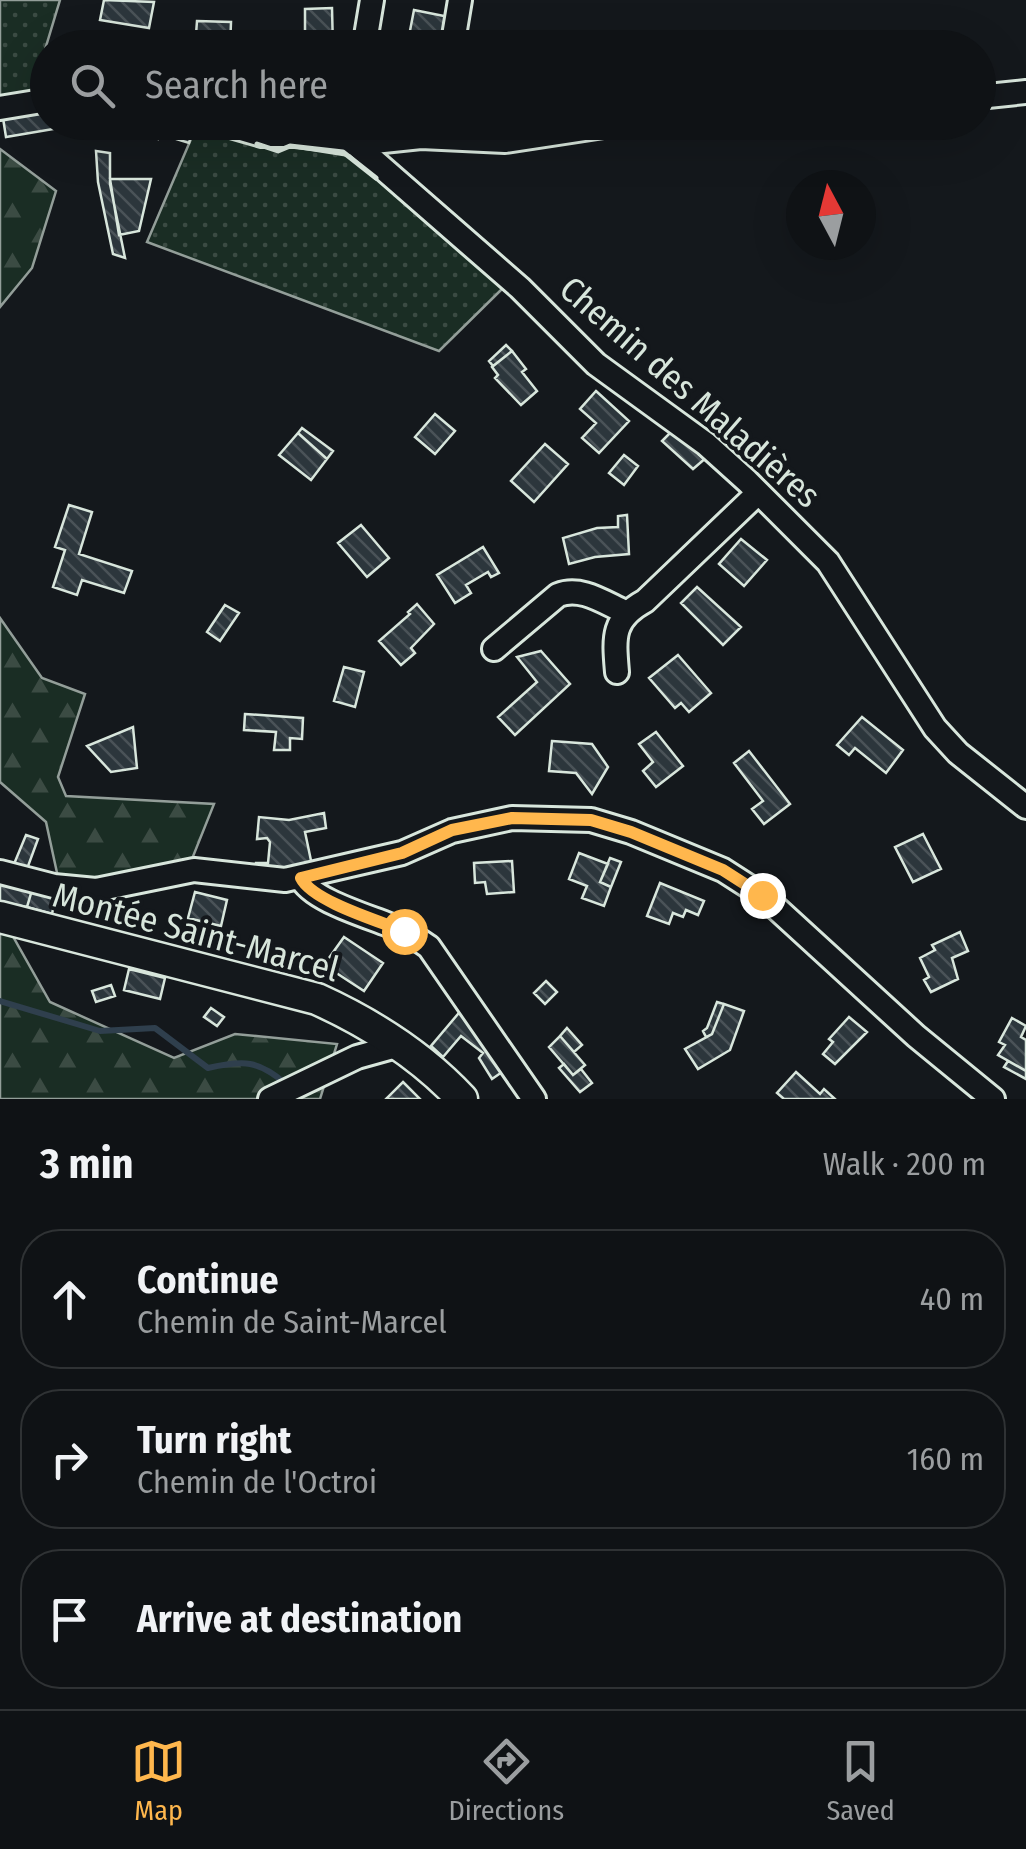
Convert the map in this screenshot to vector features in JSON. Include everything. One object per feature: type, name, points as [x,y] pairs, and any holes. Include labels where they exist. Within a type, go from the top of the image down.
[{"type":"main road","name":"Montée Saint-Marcel","points":[[0,917],[317,998],[400,1045],[437,1072],[462,1099]]},
{"type":"street","points":[[367,30],[372,0]]},
{"type":"street","points":[[455,30],[460,0]]},
{"type":"street","points":[[996,95],[1026,92]]},
{"type":"street","points":[[0,108],[30,103]]},
{"type":"street","name":"Chemin des Maladières","points":[[355,140],[520,288],[596,364],[706,444],[828,562],[934,728],[958,753],[1026,807]]},
{"type":"street","points":[[617,672],[616,634],[625,612],[645,601],[758,493]]},
{"type":"street","points":[[494,649],[558,595],[568,591],[580,592],[625,612]]},
{"type":"street","points":[[0,872],[54,886],[96,890],[194,870],[285,880],[402,853],[452,830],[512,818],[591,820],[723,870],[762,895],[916,1036],[993,1099]]},
{"type":"street","points":[[301,878],[306,888],[322,897],[404,931],[429,947],[534,1099]]},
{"type":"street","points":[[270,1099],[357,1057],[400,1045]]},
{"type":"green space","points":[[0,0],[60,0],[51,30],[30,30],[30,96],[0,102]]},
{"type":"green space","points":[[191,140],[246,140],[278,150],[290,146],[343,152],[408,201],[503,288],[439,351],[147,242]]},
{"type":"green space","points":[[0,149],[56,191],[32,268],[0,307]]},
{"type":"green space","points":[[0,618],[42,678],[85,694],[58,777],[66,796],[214,804],[190,864],[101,882],[59,882],[46,822],[0,782]]},
{"type":"green space","points":[[0,932],[11,933],[50,1002],[174,1058],[235,1034],[337,1044],[320,1099],[0,1099]]},
{"type":"building","points":[[104,0],[154,2],[149,28],[100,20]]},
{"type":"building","points":[[332,8],[333,30],[305,30],[305,9]]},
{"type":"building","points":[[414,10],[449,17],[446,30],[410,30]]},
{"type":"building","points":[[197,21],[231,22],[231,30],[196,30]]},
{"type":"building","points":[[30,114],[30,133],[6,137],[3,118]]},
{"type":"building","points":[[96,151],[110,153],[110,184],[125,258],[113,254],[98,182]]},
{"type":"building","points":[[110,179],[151,179],[139,231],[119,235]]},
{"type":"building","points":[[506,345],[512,351],[493,366],[489,361]]},
{"type":"building","points":[[512,351],[537,391],[521,405],[495,378],[498,375],[492,367]]},
{"type":"building","points":[[596,391],[629,421],[599,453],[582,438],[596,423],[580,409]]},
{"type":"building","points":[[435,414],[455,431],[435,454],[415,437]]},
{"type":"building","points":[[302,428],[333,451],[327,459],[298,433]]},
{"type":"building","points":[[674,429],[707,457],[693,469],[662,441]]},
{"type":"building","points":[[298,433],[327,459],[311,480],[279,455]]},
{"type":"building","points":[[545,444],[568,464],[534,502],[511,481]]},
{"type":"building","points":[[624,455],[638,466],[624,485],[609,473]]},
{"type":"building","points":[[69,505],[92,512],[79,554],[132,571],[124,593],[82,580],[77,595],[53,587],[65,550],[55,547]]},
{"type":"building","points":[[627,515],[629,554],[569,564],[563,538],[597,528],[618,527],[618,516]]},
{"type":"building","points":[[361,525],[389,558],[367,577],[338,543]]},
{"type":"building","points":[[741,539],[767,560],[744,586],[719,564]]},
{"type":"building","points":[[483,547],[499,573],[491,577],[488,572],[466,585],[471,593],[455,603],[437,575]]},
{"type":"building","points":[[697,587],[741,627],[723,645],[681,603]]},
{"type":"building","points":[[417,604],[434,624],[411,648],[415,653],[401,665],[379,641]]},
{"type":"building","points":[[225,605],[239,613],[220,641],[207,632]]},
{"type":"building","points":[[541,651],[570,684],[515,735],[498,717],[537,682],[517,657]]},
{"type":"building","points":[[678,655],[711,693],[689,712],[681,703],[675,708],[649,678]]},
{"type":"building","points":[[344,667],[364,672],[355,707],[334,701]]},
{"type":"building","points":[[245,714],[303,718],[302,739],[290,738],[290,750],[274,750],[276,732],[244,730]]},
{"type":"building","points":[[862,717],[903,750],[886,773],[855,748],[849,755],[837,745]]},
{"type":"building","points":[[133,727],[137,768],[111,772],[87,746]]},
{"type":"building","points":[[656,732],[683,766],[656,787],[643,771],[653,762],[639,744]]},
{"type":"building","points":[[552,741],[592,744],[608,767],[592,794],[576,773],[549,771]]},
{"type":"building","points":[[749,751],[790,804],[764,824],[752,809],[763,801],[734,763]]},
{"type":"building","points":[[324,813],[326,828],[305,832],[313,870],[255,872],[256,863],[268,863],[270,842],[267,838],[257,839],[259,817],[289,820]]},
{"type":"building","points":[[923,834],[941,869],[913,882],[895,847]]},
{"type":"building","points":[[26,835],[38,839],[27,869],[14,864]]},
{"type":"building","points":[[579,853],[608,864],[600,882],[611,887],[604,906],[582,898],[587,886],[569,879]]},
{"type":"building","points":[[610,858],[621,862],[611,887],[600,882]]},
{"type":"building","points":[[512,861],[514,892],[487,894],[485,882],[475,883],[474,863]]},
{"type":"building","points":[[0,881],[32,890],[27,907],[0,902]]},
{"type":"building","points":[[660,883],[704,901],[698,915],[686,910],[683,917],[673,913],[669,924],[647,916]]},
{"type":"building","points":[[32,890],[56,895],[52,914],[27,907]]},
{"type":"building","points":[[195,892],[227,900],[221,926],[188,918]]},
{"type":"building","points":[[960,932],[968,951],[952,958],[958,979],[931,992],[920,958],[935,950],[932,945]]},
{"type":"building","points":[[344,937],[383,963],[364,991],[324,965]]},
{"type":"building","points":[[129,969],[165,978],[160,999],[124,990]]},
{"type":"building","points":[[546,981],[557,992],[545,1004],[534,993]]},
{"type":"building","points":[[111,985],[115,996],[96,1002],[92,991]]},
{"type":"building","points":[[717,1002],[724,1004],[712,1034],[706,1037],[703,1031]]},
{"type":"building","points":[[724,1004],[744,1011],[730,1050],[698,1069],[685,1049],[712,1034]]},
{"type":"building","points":[[211,1008],[224,1017],[217,1026],[204,1017]]},
{"type":"building","points":[[463,1008],[505,1070],[492,1079],[479,1058],[483,1053],[461,1036],[443,1057],[431,1046]]},
{"type":"building","points":[[849,1017],[867,1032],[835,1064],[823,1054],[833,1042],[829,1039]]},
{"type":"building","points":[[1012,1018],[1026,1026],[1021,1037],[1026,1040],[1026,1071],[998,1055],[1005,1045],[999,1042]]},
{"type":"building","points":[[567,1028],[582,1045],[574,1052],[560,1036]]},
{"type":"building","points":[[560,1036],[585,1065],[573,1075],[549,1047]]},
{"type":"building","points":[[1008,1061],[1026,1071],[1026,1079],[1004,1067]]},
{"type":"building","points":[[564,1064],[573,1075],[581,1069],[592,1083],[580,1092],[559,1068]]},
{"type":"building","points":[[796,1072],[820,1094],[824,1089],[835,1099],[784,1099],[777,1093]]},
{"type":"building","points":[[403,1082],[420,1099],[386,1099]]},
{"type":"waterway","points":[[0,1001],[100,1031],[155,1028],[208,1068],[250,1064],[267,1070],[286,1084]]},
{"type":"wall","points":[[257,144],[278,151],[290,146],[343,152],[376,178]]},
{"type":"route","points":[[404,931],[322,897],[306,888],[301,878],[402,853],[452,830],[512,818],[591,820],[723,870],[762,895]]}]
